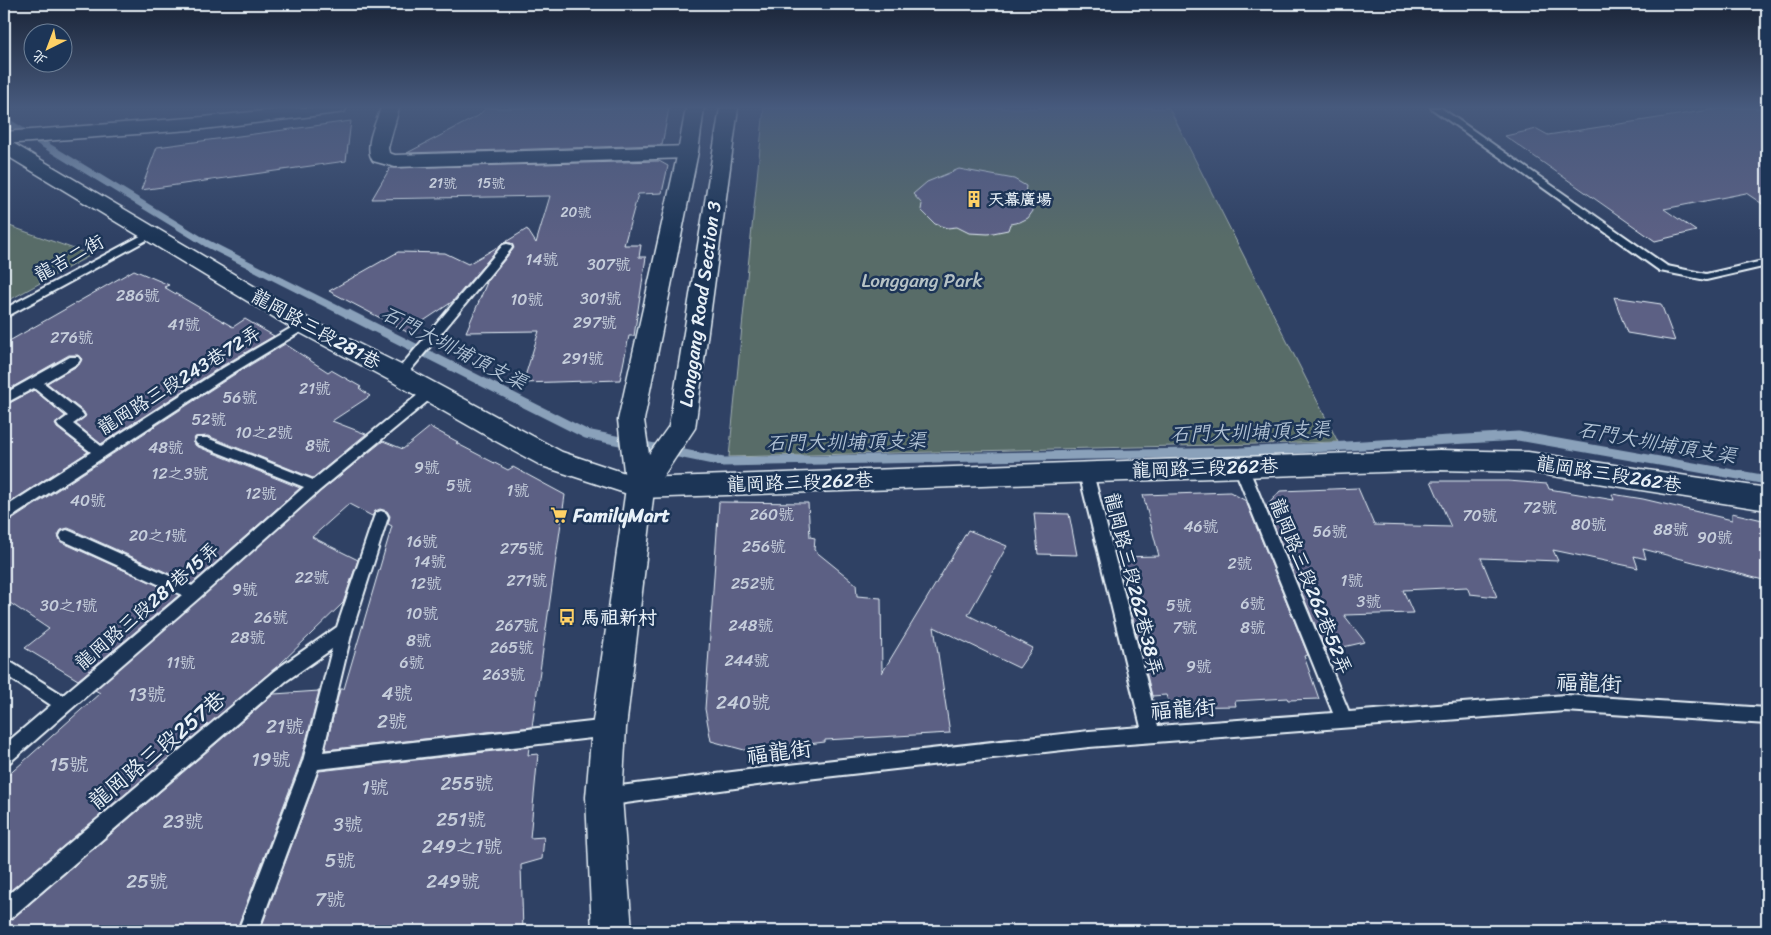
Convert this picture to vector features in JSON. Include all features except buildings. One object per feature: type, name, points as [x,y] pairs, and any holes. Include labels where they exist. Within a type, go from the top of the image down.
[{"type":"street","name":"龍岡路三段281巷","points":[[13,152],[303,325],[400,375],[429,393],[552,459],[640,488]]},
{"type":"street","points":[[379,152],[380,157],[395,161],[688,152]]},
{"type":"street","name":"Longgang Road Section 3","points":[[612,931],[604,797],[609,728],[640,488],[630,420],[688,152]]},
{"type":"street","name":"Longgang Road Section 3","points":[[640,488],[682,428],[723,152]]},
{"type":"street","name":"龍岡路三段262巷","points":[[640,488],[1439,460],[1528,462],[1767,499]]},
{"type":"lane","points":[[1498,152],[1664,269],[1706,276],[1767,263]]},
{"type":"lane","name":"龍吉二街","points":[[4,314],[150,234]]},
{"type":"lane","points":[[400,375],[507,247]]},
{"type":"lane","name":"龍岡路三段243巷72弄","points":[[4,515],[227,371],[303,325]]},
{"type":"lane","points":[[4,400],[74,360]]},
{"type":"lane","name":"龍岡路三段243巷72弄","points":[[34,382],[77,416],[64,424],[100,452]]},
{"type":"lane","name":"龍岡路三段281巷15弄","points":[[4,756],[194,594],[315,486],[429,393]]},
{"type":"lane","points":[[202,441],[315,486]]},
{"type":"lane","name":"龍岡路三段262巷52弄","points":[[1242,466],[1344,720]]},
{"type":"lane","name":"龍岡路三段262巷38弄","points":[[1086,473],[1151,734]]},
{"type":"lane","points":[[248,931],[312,760],[344,630],[381,517]]},
{"type":"lane","points":[[67,536],[194,594]]},
{"type":"lane","name":"龍岡路三段257巷","points":[[4,911],[280,676],[344,630]]},
{"type":"lane","points":[[4,664],[63,704]]},
{"type":"lane","name":"福龍街","points":[[604,797],[772,775],[1151,734],[1565,703],[1767,716]]},
{"type":"lane","points":[[312,760],[609,728]]},
{"type":"green space","name":"Longgang Park","points":[[760,152],[1191,152],[1338,442],[729,457]]},
{"type":"green space","points":[[4,224],[91,255],[4,303]]},
{"type":"waterway","name":"石門大圳埔頂支渠","points":[[56,152],[206,243],[351,316]]},
{"type":"waterway","name":"石門大圳埔頂支渠","points":[[348,314],[586,434],[723,462],[1241,452],[1518,436],[1767,480]]},
{"type":"place","name":"天幕廣場","points":[[974,199]]},
{"type":"place","name":"FamilyMart","points":[[559,515]]},
{"type":"place","name":"馬祖新村","points":[[567,617]]}]
